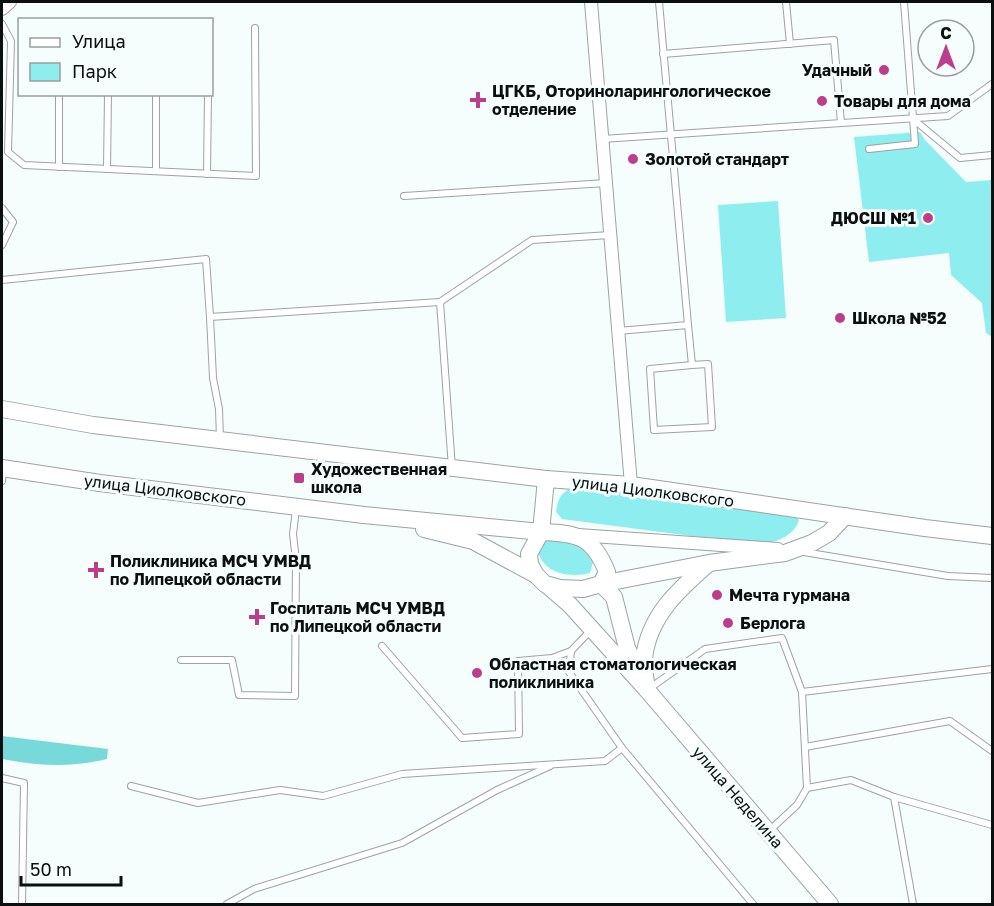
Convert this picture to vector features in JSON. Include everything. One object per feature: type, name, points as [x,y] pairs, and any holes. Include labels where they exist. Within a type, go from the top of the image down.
[{"type":"main road","name":"улица Циолковского","points":[[2,408],[93,425],[546,479],[631,485],[993,536]]},
{"type":"main road","name":"улица Циолковского","points":[[2,473],[364,515],[541,531]]},
{"type":"main road","points":[[546,479],[541,531],[529,554],[530,564],[541,579],[560,588],[583,589],[709,563],[785,553],[812,543],[829,533],[846,516]]},
{"type":"main road","name":"улица Циолковского","points":[[364,515],[473,541],[541,579]]},
{"type":"main road","points":[[541,531],[578,535],[600,555],[607,572],[601,584]]},
{"type":"main road","points":[[646,690],[644,660],[647,642],[654,623],[673,597],[709,563]]},
{"type":"main road","name":"улица Неделина","points":[[541,579],[592,629],[830,904]]},
{"type":"main road","name":"улица Неделина","points":[[601,584],[614,597],[627,648],[646,690]]},
{"type":"street","points":[[2,9],[10,2]]},
{"type":"street","points":[[591,2],[631,485]]},
{"type":"street","points":[[578,535],[794,550]]},
{"type":"lane","points":[[659,2],[692,365]]},
{"type":"lane","points":[[786,2],[790,44]]},
{"type":"lane","points":[[869,149],[915,144],[904,2]]},
{"type":"lane","points":[[2,24],[11,41],[8,152],[24,165],[256,176],[255,28]]},
{"type":"lane","points":[[663,54],[834,40],[841,123]]},
{"type":"lane","points":[[602,139],[948,116],[993,84]]},
{"type":"lane","points":[[58,167],[59,96]]},
{"type":"lane","points":[[107,169],[108,96]]},
{"type":"lane","points":[[156,96],[156,171]]},
{"type":"lane","points":[[207,174],[208,96]]},
{"type":"lane","points":[[912,119],[960,158],[993,155]]},
{"type":"lane","points":[[404,196],[606,183]]},
{"type":"lane","points":[[2,208],[13,222],[2,245]]},
{"type":"lane","points":[[210,317],[440,302],[532,240],[610,235]]},
{"type":"lane","points":[[2,280],[206,259],[213,378],[219,409],[220,440]]},
{"type":"lane","points":[[440,302],[452,468]]},
{"type":"lane","points":[[618,331],[688,325]]},
{"type":"lane","points":[[708,364],[712,427],[654,430],[650,369],[692,365],[708,364]]},
{"type":"lane","points":[[181,660],[232,660],[239,695],[295,696],[296,561],[293,534],[296,506]]},
{"type":"lane","points":[[794,550],[948,576],[993,578]]},
{"type":"lane","points":[[382,646],[462,738],[519,734],[518,661],[552,658],[571,651],[592,629]]},
{"type":"lane","points":[[646,690],[705,649],[782,638],[802,692],[807,788],[797,805],[769,832]]},
{"type":"lane","points":[[571,651],[569,672],[622,748],[753,904]]},
{"type":"lane","points":[[802,692],[993,669]]},
{"type":"lane","points":[[805,747],[950,721],[993,751]]},
{"type":"lane","points":[[131,786],[198,803],[280,790],[322,796],[402,774],[605,761],[622,748]]},
{"type":"lane","points":[[227,904],[255,889],[402,843],[497,790],[554,765]]},
{"type":"lane","points":[[2,778],[24,783],[22,904]]},
{"type":"lane","points":[[807,788],[851,780],[894,796],[993,825]]},
{"type":"lane","points":[[894,796],[913,904]]},
{"type":"green space","name":"ДЮСШ №1","points":[[920,132],[966,182],[992,180],[992,337],[986,333],[982,303],[951,275],[949,253],[869,262],[854,137]]},
{"type":"green space","points":[[778,201],[786,318],[726,322],[718,205]]},
{"type":"green space","points":[[578,486],[789,515],[799,520],[797,526],[788,535],[760,545],[562,519],[556,512],[558,502],[565,492]]},
{"type":"green space","points":[[568,538],[589,552],[593,562],[590,573],[574,575],[559,573],[552,570],[541,559],[538,552],[547,539]]},
{"type":"shaded area","points":[[2,736],[108,749],[107,759],[80,764],[54,765],[2,759]]},
{"type":"place","name":"Удачный","points":[[884,70]]},
{"type":"place","name":"ЦГКБ, Оториноларингологическое отделение","points":[[478,100]]},
{"type":"place","name":"Товары для дома","points":[[822,101]]},
{"type":"place","name":"Золотой стандарт","points":[[633,159]]},
{"type":"place","name":"ДЮСШ №1","points":[[928,218]]},
{"type":"place","name":"Школа №52","points":[[840,318]]},
{"type":"place","name":"Художественная школа","points":[[299,478]]},
{"type":"place","name":"Поликлиника МСЧ УМВД по Липецкой области","points":[[96,570]]},
{"type":"place","name":"Мечта гурмана","points":[[717,595]]},
{"type":"place","name":"Госпиталь МСЧ УМВД по Липецкой области","points":[[257,617]]},
{"type":"place","name":"Берлога","points":[[728,623]]},
{"type":"place","name":"Областная стоматологическая поликлиника","points":[[477,673]]}]
